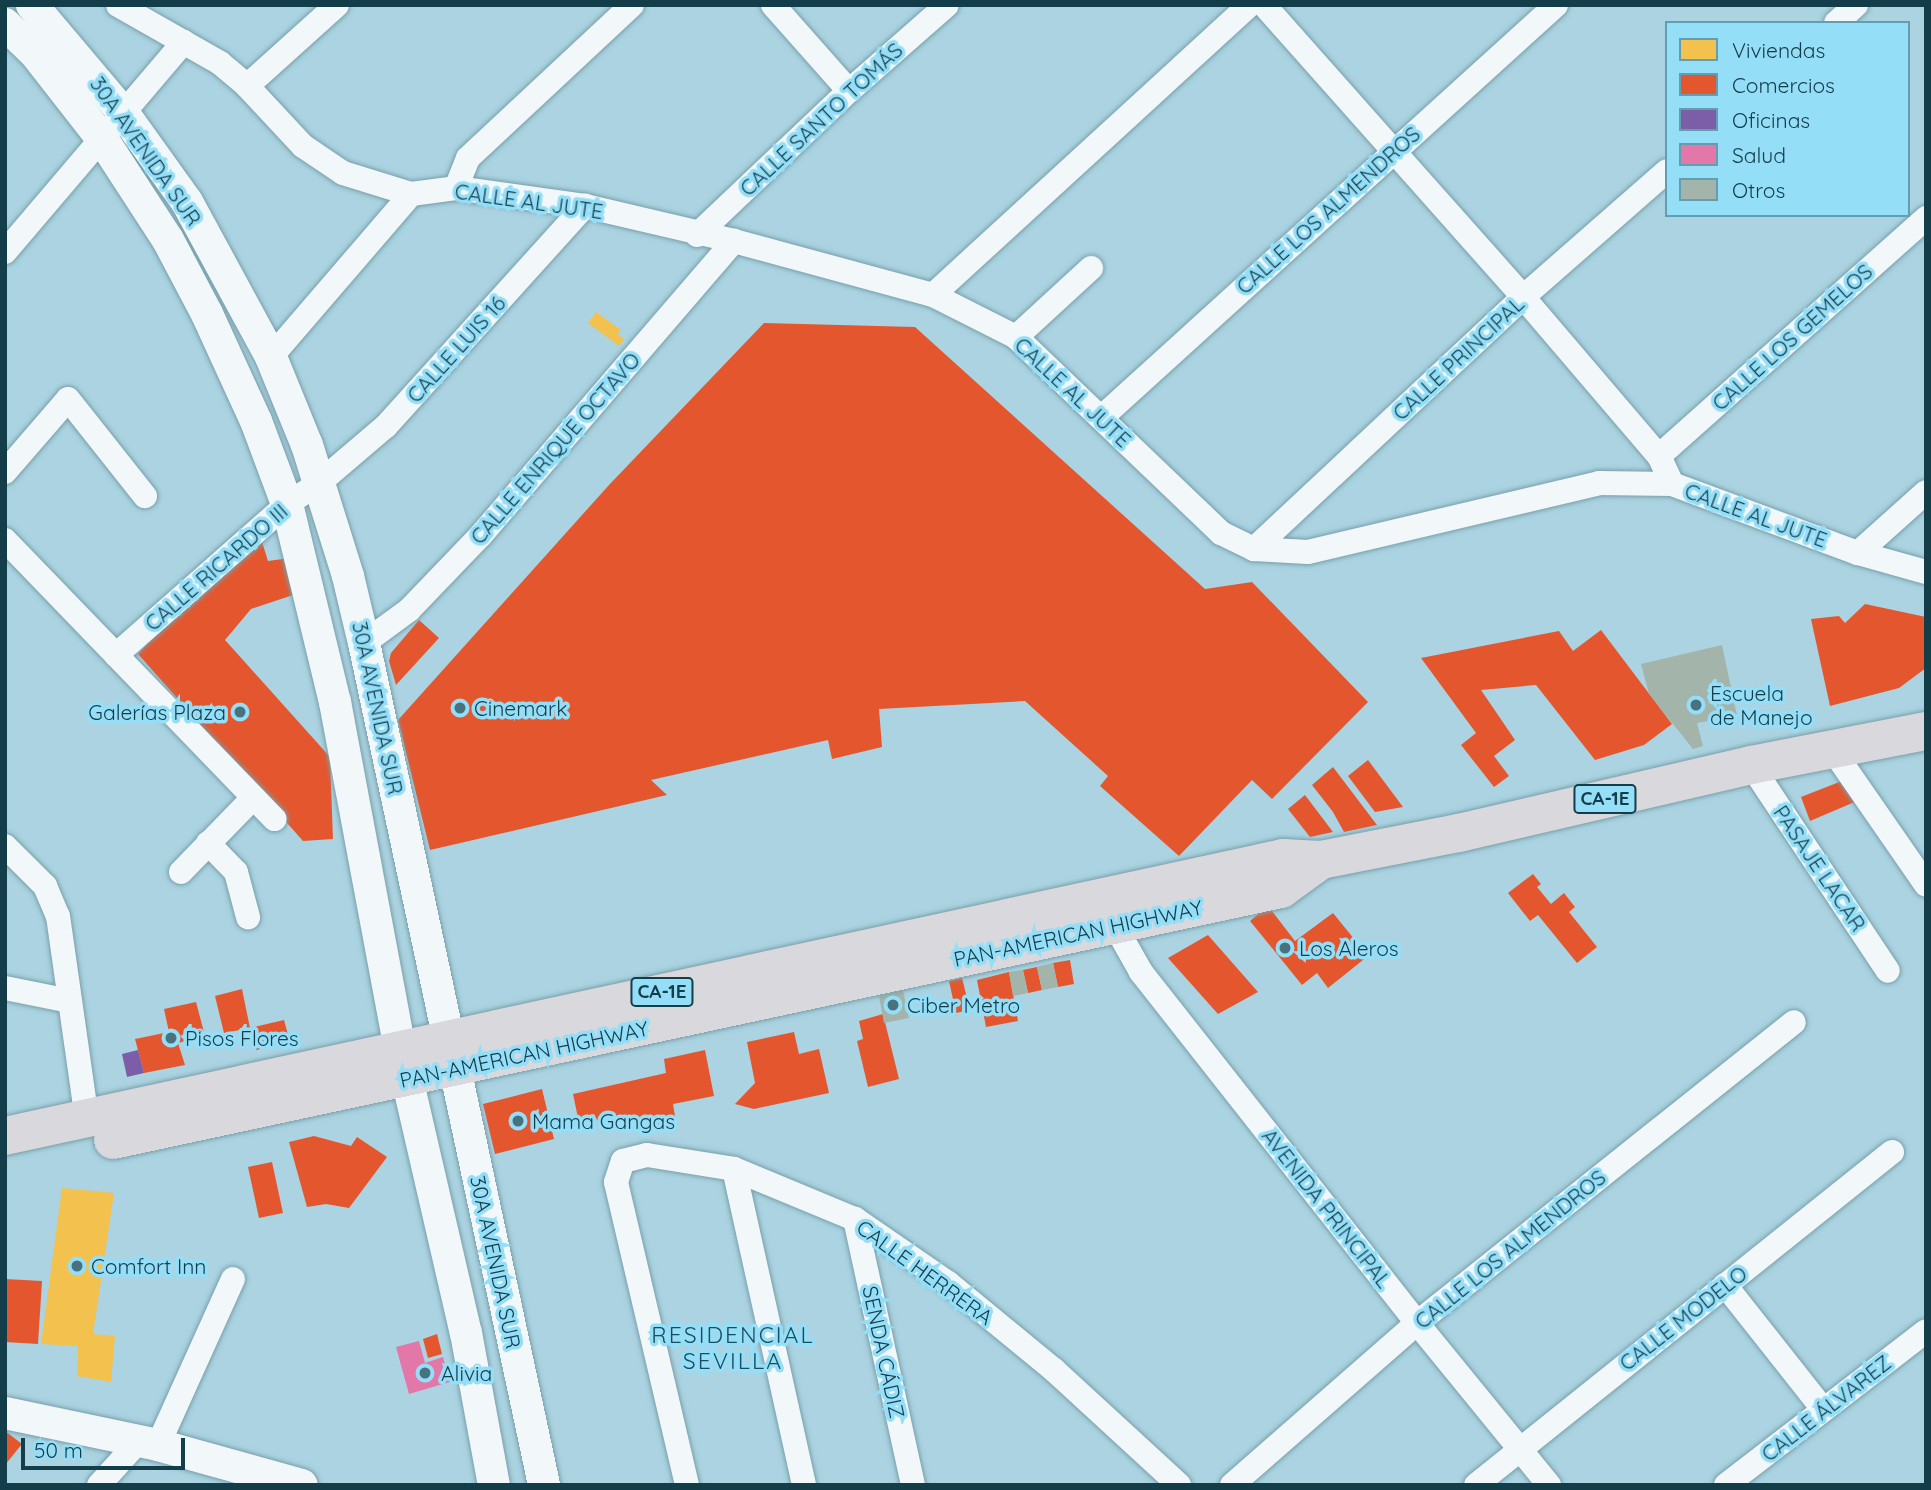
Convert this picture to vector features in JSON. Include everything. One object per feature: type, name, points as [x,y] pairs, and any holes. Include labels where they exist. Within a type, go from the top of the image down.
[{"type":"highway","name":"PAN-AMERICAN HIGHWAY","points":[[452,1054],[1283,858],[1321,860],[1459,833],[1751,765],[1926,731]]},
{"type":"highway","name":"PAN-AMERICAN HIGHWAY","points":[[5,1136],[452,1054],[1282,889],[1321,860]]},
{"type":"highway","name":"PAN-AMERICAN HIGHWAY","points":[[5,1163],[403,1063]]},
{"type":"street","name":"30A AVENIDA SUR","points":[[32,5],[124,114],[187,202],[271,357],[319,483],[348,576],[365,643],[544,1485]]},
{"type":"street","name":"CALLE AL JUTE","points":[[118,5],[220,63],[247,86],[303,146],[343,173],[411,194],[456,188],[585,206],[697,235],[734,241],[933,295],[1016,337],[1222,533],[1254,549],[1308,552],[1600,483],[1672,484],[1858,553],[1926,572]]},
{"type":"street","points":[[247,86],[337,5]]},
{"type":"street","points":[[456,188],[468,158],[632,5]]},
{"type":"street","points":[[773,5],[849,91]]},
{"type":"street","name":"CALLE SANTO TOMÁS","points":[[697,235],[849,91],[947,5]]},
{"type":"street","points":[[933,295],[1249,5]]},
{"type":"street","points":[[1264,5],[1523,297],[1659,457],[1672,484]]},
{"type":"street","name":"CALLE LOS ALMENDROS","points":[[1102,417],[1556,5]]},
{"type":"street","points":[[1838,21],[1856,5]]},
{"type":"street","name":"30A AVENIDA SUR","points":[[5,24],[35,53],[103,140],[168,240],[207,314],[256,421],[287,503],[335,702],[403,1063],[466,1333],[494,1485]]},
{"type":"street","points":[[5,252],[184,42]]},
{"type":"street","name":"CALLE PRINCIPAL","points":[[1254,549],[1523,297],[1665,173]]},
{"type":"street","points":[[271,357],[411,194]]},
{"type":"street","name":"CALLE LUIS 16","points":[[319,483],[386,426],[585,206]]},
{"type":"street","name":"CALLE LOS GEMELOS","points":[[1659,457],[1926,218]]},
{"type":"street","name":"CALLE ENRIQUE OCTAVO","points":[[365,643],[409,610],[481,535],[734,241]]},
{"type":"street","points":[[1016,337],[1091,268]]},
{"type":"street","points":[[5,472],[68,399],[145,496]]},
{"type":"street","name":"CALLE RICARDO III","points":[[116,655],[287,503],[319,483]]},
{"type":"street","points":[[1858,553],[1926,492]]},
{"type":"street","points":[[5,540],[274,819]]},
{"type":"street","points":[[335,702],[348,718],[359,724],[368,722],[376,697]]},
{"type":"street","points":[[349,780],[359,743],[368,738],[378,747],[394,777]]},
{"type":"street","points":[[1832,749],[1926,885]]},
{"type":"street","name":"PASAJE LACAR","points":[[1751,765],[1888,971]]},
{"type":"street","points":[[181,872],[253,798]]},
{"type":"street","points":[[208,843],[236,872],[248,917]]},
{"type":"street","points":[[5,846],[45,886],[58,916],[87,1119]]},
{"type":"street","name":"AVENIDA PRINCIPAL","points":[[1114,924],[1142,972],[1417,1323],[1549,1485]]},
{"type":"street","points":[[5,988],[70,1000]]},
{"type":"street","name":"CALLE LOS ALMENDROS","points":[[1232,1485],[1417,1323],[1794,1022]]},
{"type":"street","name":"CALLE MODELO","points":[[1476,1485],[1892,1152]]},
{"type":"street","name":"CALLE HERRERA","points":[[687,1485],[616,1182],[623,1161],[647,1155],[734,1169],[855,1219],[959,1292],[1054,1370],[1179,1485]]},
{"type":"street","points":[[734,1169],[804,1485]]},
{"type":"street","name":"SENDA CÁDIZ","points":[[855,1219],[913,1485]]},
{"type":"street","points":[[99,1485],[148,1444],[233,1279]]},
{"type":"street","points":[[1725,1285],[1823,1409]]},
{"type":"street","name":"CALLE ÁLVAREZ","points":[[1726,1485],[1926,1331]]},
{"type":"street","points":[[5,1413],[148,1444],[302,1485]]},
{"type":"building: Viviendas","points":[[596,312],[621,330],[617,334],[624,339],[619,346],[588,323]]},
{"type":"building: Viviendas","name":"Comfort Inn","points":[[62,1188],[114,1193],[93,1334],[115,1336],[111,1382],[77,1376],[78,1346],[41,1344]]},
{"type":"building: Comercios","points":[[764,323],[915,327],[1205,589],[1252,582],[1368,702],[1272,799],[1252,780],[1179,856],[1100,786],[1108,776],[1025,701],[879,709],[882,747],[832,759],[828,740],[651,780],[667,795],[430,850],[398,720],[609,485]]},
{"type":"building: Comercios","name":"Galerías Plaza","points":[[262,542],[268,561],[290,558],[296,594],[251,609],[225,640],[330,757],[333,839],[303,841],[138,654],[178,609]]},
{"type":"building: Comercios","points":[[1865,604],[1926,617],[1926,668],[1899,688],[1830,706],[1811,619],[1839,616],[1845,623]]},
{"type":"building: Comercios","points":[[419,620],[439,638],[396,685],[389,661],[391,653]]},
{"type":"building: Comercios","points":[[1601,630],[1672,724],[1644,745],[1595,760],[1536,685],[1481,690],[1515,740],[1494,756],[1509,776],[1494,787],[1461,745],[1476,733],[1421,658],[1559,631],[1573,651]]},
{"type":"building: Comercios","points":[[1368,760],[1403,807],[1375,812],[1348,776]]},
{"type":"building: Comercios","points":[[1333,767],[1377,825],[1344,832],[1333,812],[1312,785]]},
{"type":"building: Comercios","points":[[1847,779],[1857,801],[1810,821],[1801,797]]},
{"type":"building: Comercios","points":[[1305,795],[1333,832],[1310,837],[1288,809]]},
{"type":"building: Comercios","points":[[1533,874],[1541,884],[1537,887],[1551,904],[1564,893],[1575,907],[1569,912],[1597,947],[1577,963],[1538,915],[1530,921],[1508,893]]},
{"type":"building: Comercios","points":[[1268,906],[1295,941],[1333,913],[1368,956],[1328,988],[1317,973],[1302,985],[1250,921]]},
{"type":"building: Comercios","points":[[1208,935],[1258,992],[1218,1014],[1168,958]]},
{"type":"building: Comercios","points":[[1070,960],[1074,984],[1058,987],[1053,963]]},
{"type":"building: Comercios","points":[[1037,967],[1042,990],[1028,993],[1023,970]]},
{"type":"building: Comercios","points":[[1009,972],[1018,1021],[986,1027],[977,980]]},
{"type":"building: Comercios","points":[[962,978],[970,1010],[956,1013],[949,981]]},
{"type":"building: Comercios","points":[[242,989],[250,1028],[224,1033],[215,996]]},
{"type":"building: Comercios","name":"Pisos Flores","points":[[196,1002],[205,1036],[178,1043],[185,1065],[144,1073],[135,1039],[169,1032],[164,1009]]},
{"type":"building: Comercios","points":[[883,1014],[899,1079],[868,1087],[857,1041],[863,1039],[859,1021]]},
{"type":"building: Comercios","points":[[284,1020],[290,1042],[256,1050],[250,1028]]},
{"type":"building: Comercios","points":[[794,1032],[799,1054],[819,1049],[829,1093],[754,1109],[735,1104],[755,1083],[747,1042]]},
{"type":"building: Comercios","points":[[705,1050],[714,1096],[673,1104],[676,1122],[652,1127],[650,1118],[599,1124],[594,1114],[578,1118],[573,1094],[666,1073],[664,1059]]},
{"type":"building: Comercios","name":"Mama Gangas","points":[[542,1089],[554,1139],[495,1154],[483,1104]]},
{"type":"building: Comercios","points":[[314,1136],[351,1146],[357,1137],[387,1157],[349,1208],[326,1204],[307,1207],[289,1142]]},
{"type":"building: Comercios","points":[[272,1162],[283,1213],[259,1218],[248,1167]]},
{"type":"building: Comercios","points":[[5,1279],[42,1281],[38,1344],[5,1342]]},
{"type":"building: Comercios","points":[[437,1334],[442,1354],[428,1358],[423,1339]]},
{"type":"building: Comercios","points":[[5,1431],[22,1444],[5,1465]]},
{"type":"building: Oficinas","points":[[138,1050],[144,1073],[127,1077],[122,1054]]},
{"type":"building: Salud","name":"Alivia","points":[[419,1341],[425,1363],[443,1357],[450,1382],[409,1394],[396,1347]]},
{"type":"building: Otros","name":"Escuela de Manejo","points":[[1722,645],[1737,716],[1697,723],[1703,746],[1693,749],[1649,694],[1641,664]]},
{"type":"building: Otros","points":[[1053,963],[1058,987],[1042,990],[1037,967]]},
{"type":"building: Otros","points":[[1023,970],[1028,993],[1013,996],[1009,972]]},
{"type":"building: Otros","name":"Ciber Metro","points":[[903,990],[909,1018],[884,1023],[879,996]]},
{"type":"place","name":"Escuela de Manejo","points":[[1696,705]]},
{"type":"place","name":"Cinemark","points":[[460,708]]},
{"type":"place","name":"Galerías Plaza","points":[[240,712]]},
{"type":"place","name":"Los Aleros","points":[[1285,948]]},
{"type":"place","name":"Ciber Metro","points":[[893,1005]]},
{"type":"place","name":"Pisos Flores","points":[[171,1038]]},
{"type":"place","name":"Mama Gangas","points":[[518,1121]]},
{"type":"place","name":"Comfort Inn","points":[[77,1266]]},
{"type":"place","name":"Alivia","points":[[425,1373]]},
{"type":"district","name":"RESIDENCIAL SEVILLA","points":[[733,1348]]}]
